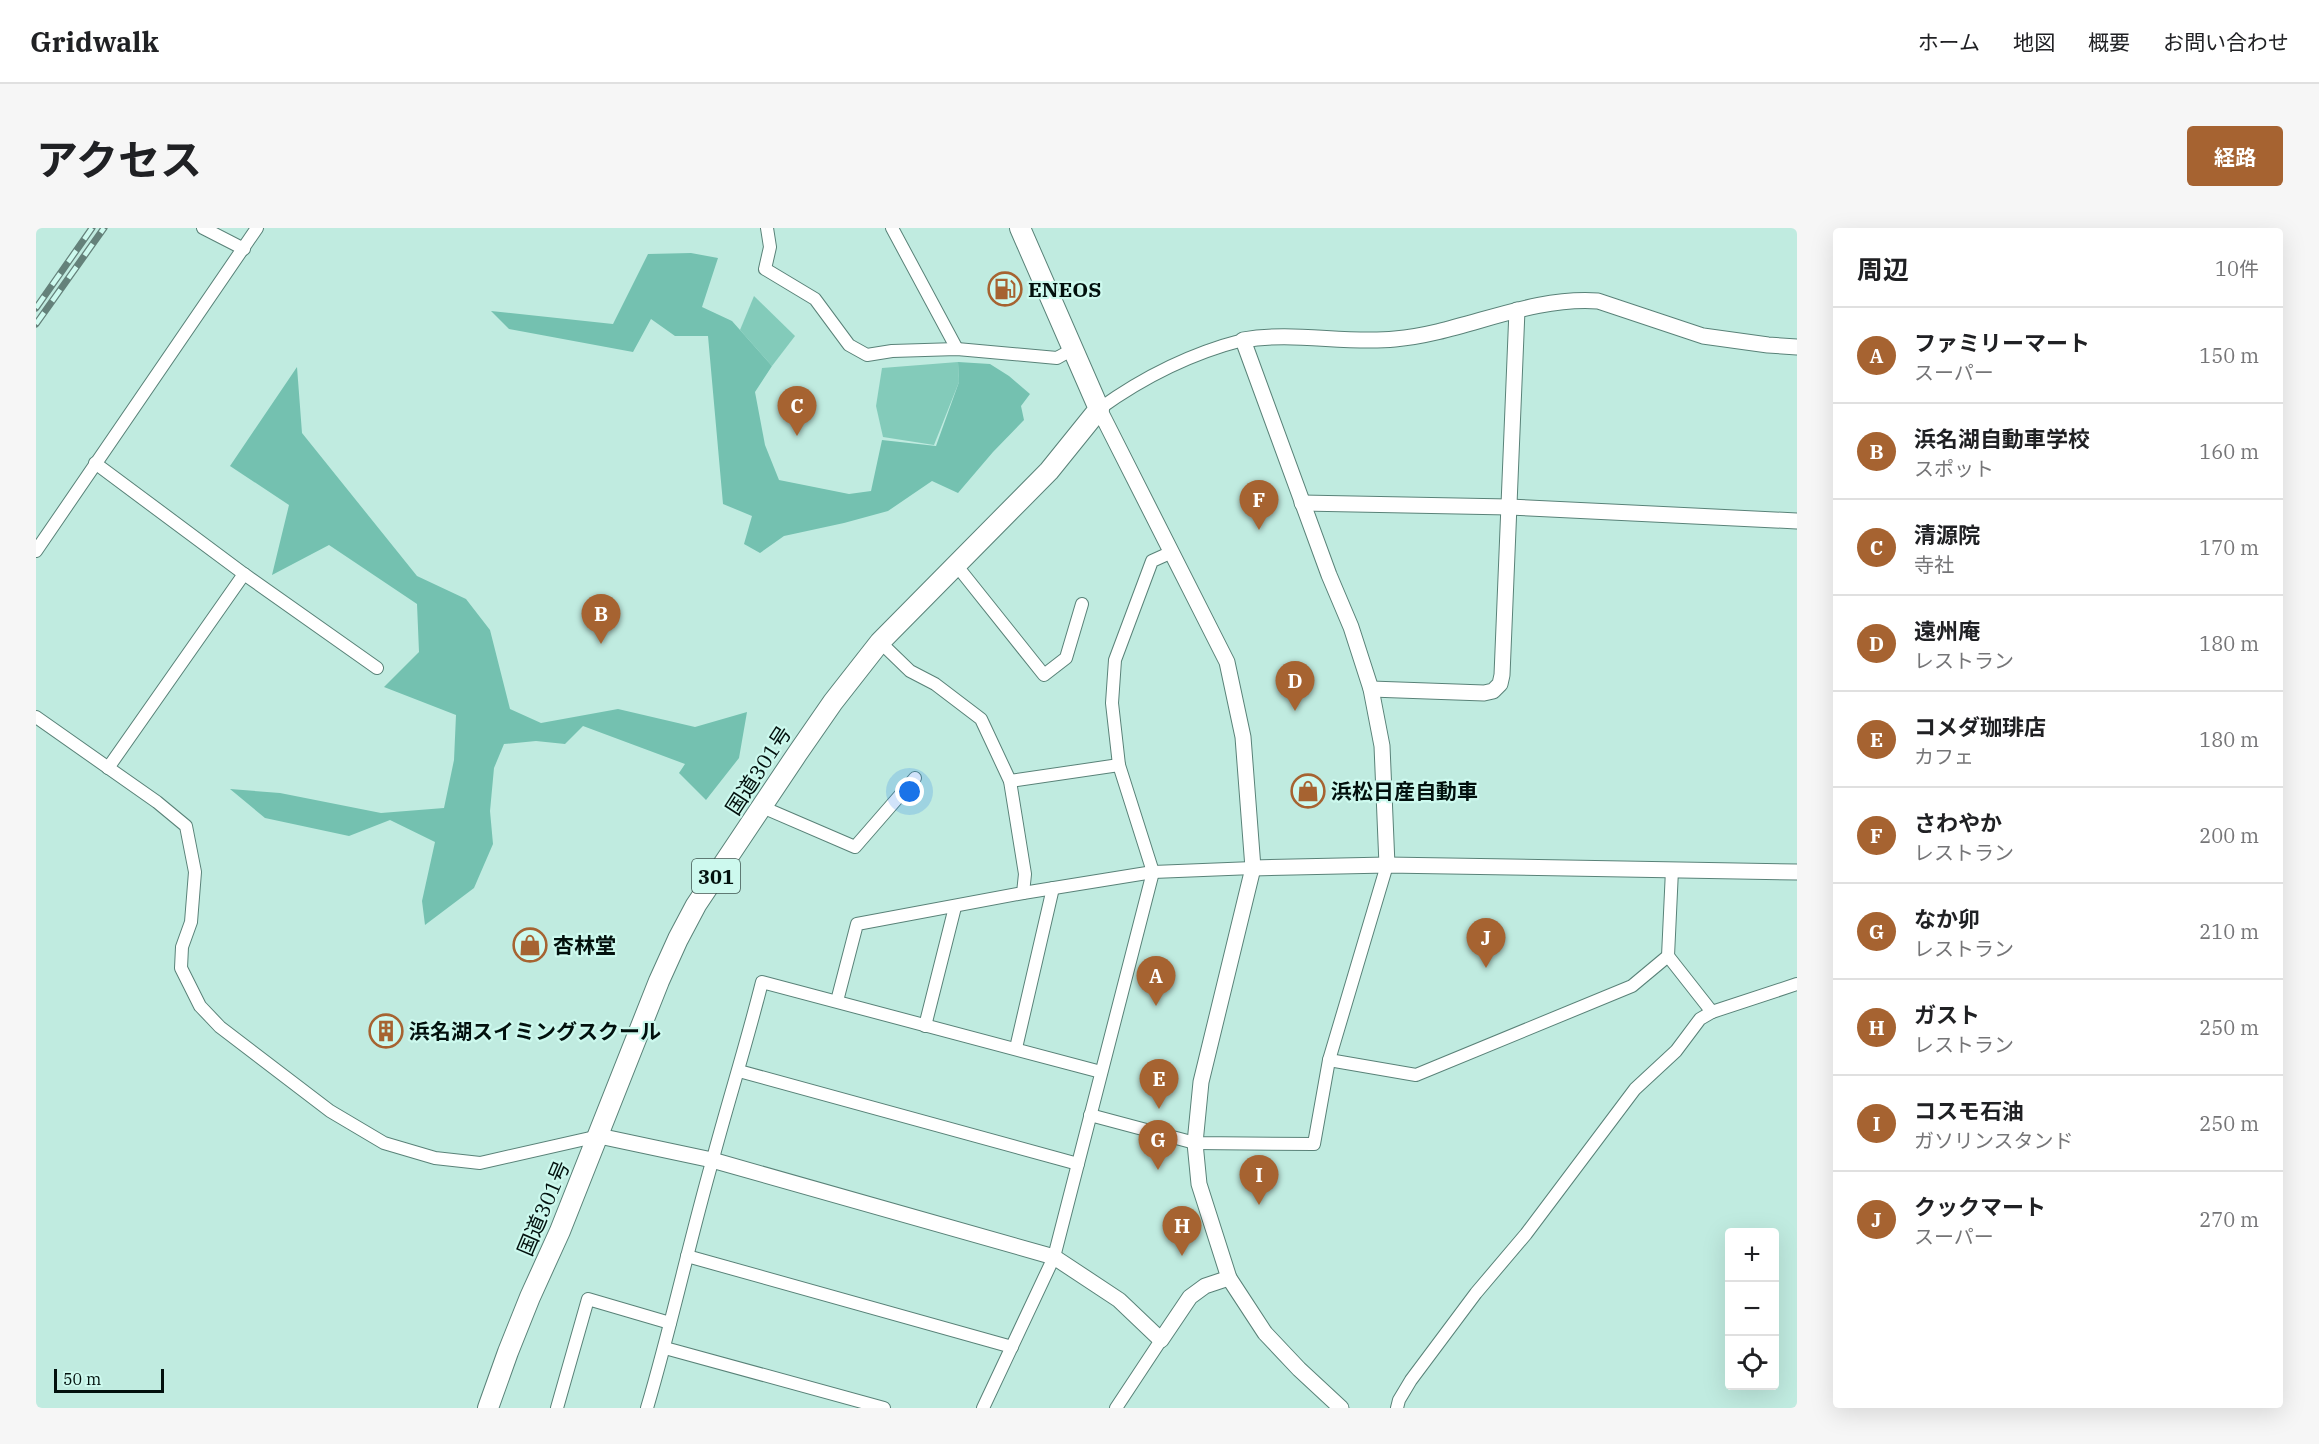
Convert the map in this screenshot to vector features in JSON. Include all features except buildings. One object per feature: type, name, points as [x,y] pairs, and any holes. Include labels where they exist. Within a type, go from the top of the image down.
[{"type":"highway","points":[[1020,228],[1099,409]]},
{"type":"highway","name":"国道301号","points":[[488,1408],[530,1297],[560,1231],[678,939],[696,905],[827,711],[880,642],[1049,471],[1099,409]]},
{"type":"street","points":[[203,228],[244,249]]},
{"type":"street","points":[[36,551],[257,228]]},
{"type":"street","points":[[767,228],[770,247],[765,269],[815,299],[849,345],[867,355],[892,351],[957,349],[1057,358],[1073,350]]},
{"type":"street","points":[[892,228],[957,349]]},
{"type":"street","points":[[1341,1408],[1265,1333],[1229,1278],[1199,1184],[1195,1143],[1201,1082],[1253,868],[1243,737],[1231,675],[1221,647],[1099,409],[1115,397],[1191,356],[1243,340],[1269,336],[1348,340],[1394,339],[1431,333],[1517,310],[1580,300],[1598,301],[1703,336],[1797,347]]},
{"type":"street","points":[[1371,689],[1484,693],[1493,691],[1500,684],[1517,310]]},
{"type":"street","points":[[1090,1115],[1195,1143],[1314,1144],[1329,1060],[1387,865],[1382,747],[1371,689],[1351,627],[1302,503],[1243,340]]},
{"type":"street","points":[[95,463],[244,574],[377,668]]},
{"type":"street","points":[[1302,503],[1509,507],[1797,521]]},
{"type":"street","points":[[983,1408],[1054,1257],[1154,872],[1119,765],[1112,702],[1115,660],[1152,561],[1172,552]]},
{"type":"street","points":[[957,566],[1044,675],[1066,658],[1082,604]]},
{"type":"street","points":[[108,768],[244,574]]},
{"type":"street","points":[[880,642],[910,671],[935,684],[981,719],[1010,781],[1026,874],[1023,893]]},
{"type":"street","points":[[36,717],[157,802],[186,826],[195,872],[191,922],[183,947],[182,968],[200,1006],[220,1027],[330,1111],[384,1143],[435,1158],[480,1163],[599,1136],[712,1160],[1054,1257],[1119,1300],[1161,1340]]},
{"type":"street","points":[[1010,781],[1119,765]]},
{"type":"street","points":[[762,807],[855,847],[915,778]]},
{"type":"street","points":[[837,1001],[857,924],[1023,893],[1154,872],[1387,865],[1797,872]]},
{"type":"street","points":[[1672,870],[1668,956],[1712,1012]]},
{"type":"street","points":[[1016,1048],[1053,888]]},
{"type":"street","points":[[925,1026],[956,907]]},
{"type":"street","points":[[1329,1060],[1416,1075],[1632,986],[1668,956]]},
{"type":"street","points":[[647,1408],[665,1348],[712,1160],[739,1071],[762,982],[1101,1072]]},
{"type":"street","points":[[1397,1408],[1411,1380],[1476,1293],[1526,1234],[1635,1089],[1676,1051],[1701,1019],[1712,1012],[1797,984]]},
{"type":"street","points":[[739,1071],[1078,1164]]},
{"type":"street","points":[[687,1256],[1012,1347]]},
{"type":"street","points":[[1116,1408],[1190,1297],[1205,1286],[1229,1278]]},
{"type":"street","points":[[557,1408],[588,1299],[670,1323]]},
{"type":"street","points":[[665,1348],[884,1408]]},
{"type":"green space","points":[[691,253],[718,258],[702,307],[732,321],[772,366],[755,392],[765,445],[779,480],[849,494],[871,491],[882,440],[936,446],[959,382],[958,362],[990,364],[1030,394],[1021,406],[1024,420],[958,493],[932,481],[888,511],[784,536],[760,553],[744,544],[752,516],[723,504],[708,336],[675,336],[651,319],[633,352],[509,329],[491,311],[613,324],[648,254]]},
{"type":"green space","points":[[754,296],[795,336],[772,366],[740,330]]},
{"type":"green space","points":[[958,362],[959,382],[934,445],[883,437],[876,406],[882,368]]},
{"type":"green space","points":[[297,367],[302,433],[417,576],[466,599],[490,630],[510,709],[541,723],[618,709],[695,727],[747,712],[739,758],[706,800],[679,773],[685,764],[583,726],[565,744],[536,741],[504,744],[494,768],[490,811],[493,844],[474,888],[425,925],[422,901],[435,842],[390,820],[349,836],[265,818],[230,789],[280,793],[381,813],[444,808],[454,760],[456,715],[384,687],[419,652],[417,604],[329,545],[272,575],[289,505],[230,466]]},
{"type":"railway","points":[[36,308],[92,228]]},
{"type":"railway","points":[[36,324],[104,228]]},
{"type":"place","name":"ENEOS","points":[[1005,289]]},
{"type":"place","name":"清源院","points":[[797,436]]},
{"type":"place","name":"さわやか","points":[[1259,530]]},
{"type":"place","name":"浜名湖自動車学校","points":[[601,644]]},
{"type":"place","name":"遠州庵","points":[[1295,711]]},
{"type":"place","name":"浜松日産自動車","points":[[1308,791]]},
{"type":"place","name":"杏林堂","points":[[530,945]]},
{"type":"place","name":"クックマート","points":[[1486,968]]},
{"type":"place","name":"ファミリーマート","points":[[1156,1006]]},
{"type":"place","name":"浜名湖スイミングスクール","points":[[386,1031]]},
{"type":"place","name":"コメダ珈琲店","points":[[1159,1109]]},
{"type":"place","name":"なか卯","points":[[1158,1170]]},
{"type":"place","name":"コスモ石油","points":[[1259,1205]]},
{"type":"place","name":"ガスト","points":[[1182,1256]]}]
